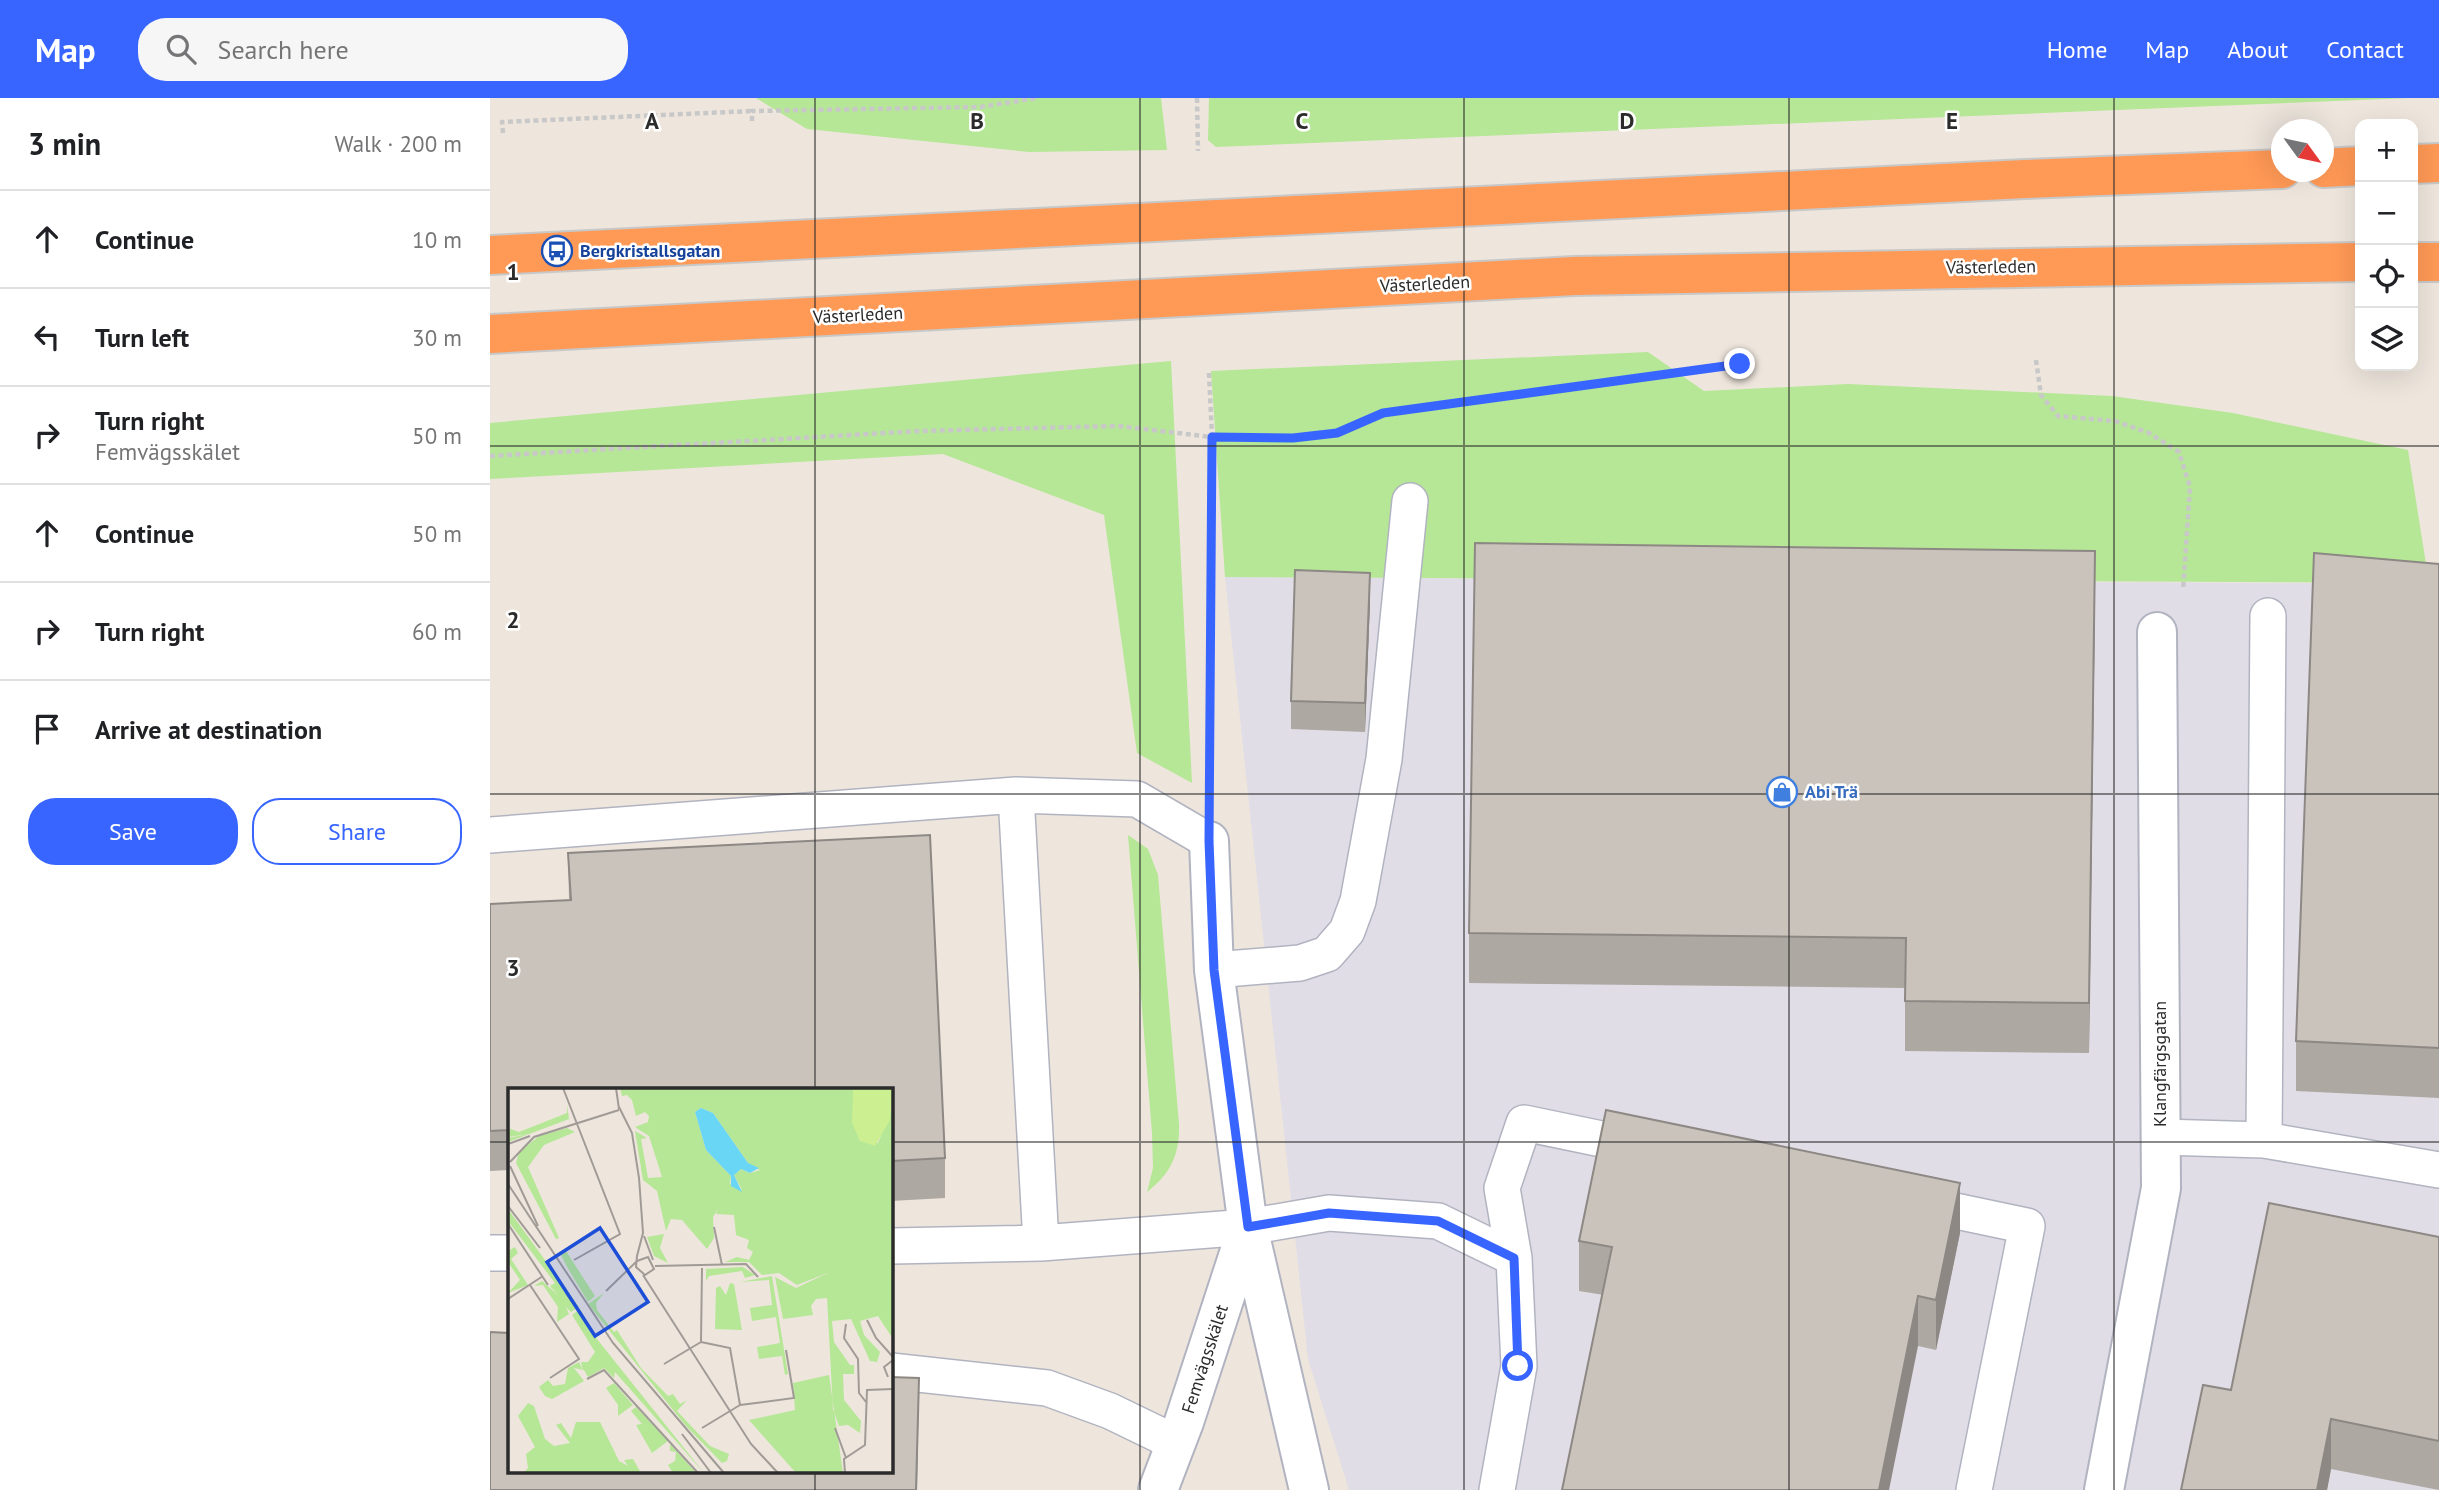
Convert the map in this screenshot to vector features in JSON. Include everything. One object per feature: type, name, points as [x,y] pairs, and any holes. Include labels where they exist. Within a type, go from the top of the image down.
[{"type":"highway","points":[[2418,164],[2439,163]]},
{"type":"highway","points":[[2334,167],[2355,166]]},
{"type":"highway","points":[[490,255],[2025,179],[2271,169]]},
{"type":"highway","name":"Västerleden","points":[[490,334],[1573,276],[2355,262]]},
{"type":"highway","points":[[2418,262],[2439,262]]},
{"type":"street","name":"Klangfärgsgatan","points":[[2104,1490],[2161,1188],[2157,632]]},
{"type":"street","name":"Femvägsskälet","points":[[1209,841],[1214,970],[1248,1227],[1309,1490]]},
{"type":"street","name":"Femvägsskälet","points":[[1158,1490],[1248,1227]]},
{"type":"lane","points":[[1214,970],[1300,963],[1327,954],[1348,932],[1358,901],[1384,759],[1410,501]]},
{"type":"lane","points":[[2264,1140],[2268,616]]},
{"type":"lane","points":[[1016,795],[1041,1243]]},
{"type":"lane","points":[[490,835],[1016,795],[1137,799],[1209,841]]},
{"type":"lane","points":[[1497,1490],[1518,1366],[1514,1258],[1502,1188],[1524,1123],[1674,1153]]},
{"type":"lane","points":[[2161,1137],[2264,1140],[2439,1171]]},
{"type":"lane","points":[[1878,1195],[2027,1226],[1974,1490]]},
{"type":"lane","points":[[892,1246],[1041,1243],[1248,1227],[1329,1213],[1438,1221],[1514,1258]]},
{"type":"lane","points":[[490,1254],[508,1253]]},
{"type":"lane","points":[[892,1371],[1047,1388],[1110,1411],[1176,1443]]},
{"type":"path","points":[[503,133],[502,122],[752,111],[980,107],[1037,98]]},
{"type":"path","points":[[1197,98],[1198,151]]},
{"type":"path","points":[[752,111],[752,121]]},
{"type":"path","points":[[2036,360],[2042,395],[2058,416],[2115,422],[2149,433],[2179,452],[2190,487],[2183,590],[2157,632]]},
{"type":"path","points":[[490,456],[933,431],[1118,426],[1212,437],[1293,438],[1337,433],[1383,413],[1740,364]]},
{"type":"path","points":[[1209,373],[1212,437],[1209,841]]},
{"type":"shaded area","points":[[1225,577],[2439,584],[2439,1490],[1349,1490],[1308,1359]]},
{"type":"green space","points":[[756,98],[1161,98],[1167,150],[1029,152],[807,129]]},
{"type":"green space","points":[[1209,98],[2410,98],[1216,147],[1208,140]]},
{"type":"green space","points":[[1648,352],[1704,391],[1848,384],[2112,396],[2233,413],[2408,450],[2429,583],[1225,577],[1211,371]]},
{"type":"green space","points":[[1171,361],[1192,783],[1137,753],[1104,515],[943,454],[490,479],[490,423]]},
{"type":"green space","points":[[1128,835],[1148,849],[1158,875],[1179,1124],[1176,1154],[1162,1178],[1147,1192],[1153,1168],[1152,1133]]},
{"type":"building","name":"Abi Trä","points":[[1475,543],[2095,551],[2089,1003],[1905,1001],[1906,938],[1469,933]]},
{"type":"building","points":[[2314,553],[2439,564],[2439,1048],[2296,1041]]},
{"type":"building","points":[[1295,570],[1370,573],[1365,703],[1291,701]]},
{"type":"building","points":[[930,835],[945,1158],[892,1161],[892,1088],[508,1088],[508,1130],[490,1131],[490,904],[571,900],[568,853]]},
{"type":"building","points":[[1606,1110],[1960,1183],[1936,1300],[1918,1296],[1879,1490],[1562,1490],[1612,1247],[1579,1241]]},
{"type":"building","points":[[2269,1203],[2439,1237],[2439,1441],[2331,1419],[2317,1490],[2181,1490],[2203,1385],[2231,1390]]},
{"type":"building","points":[[490,1332],[508,1333],[508,1472],[892,1472],[892,1377],[919,1378],[916,1490],[490,1490]]},
{"type":"place","name":"Bergkristallsgatan","points":[[557,251]]},
{"type":"place","name":"Abi Trä","points":[[1782,792]]},
{"type":"route","points":[[1518,1366],[1514,1258],[1438,1221],[1329,1213],[1248,1227],[1214,970],[1209,841],[1212,437],[1293,438],[1337,433],[1383,413],[1740,364]]}]
